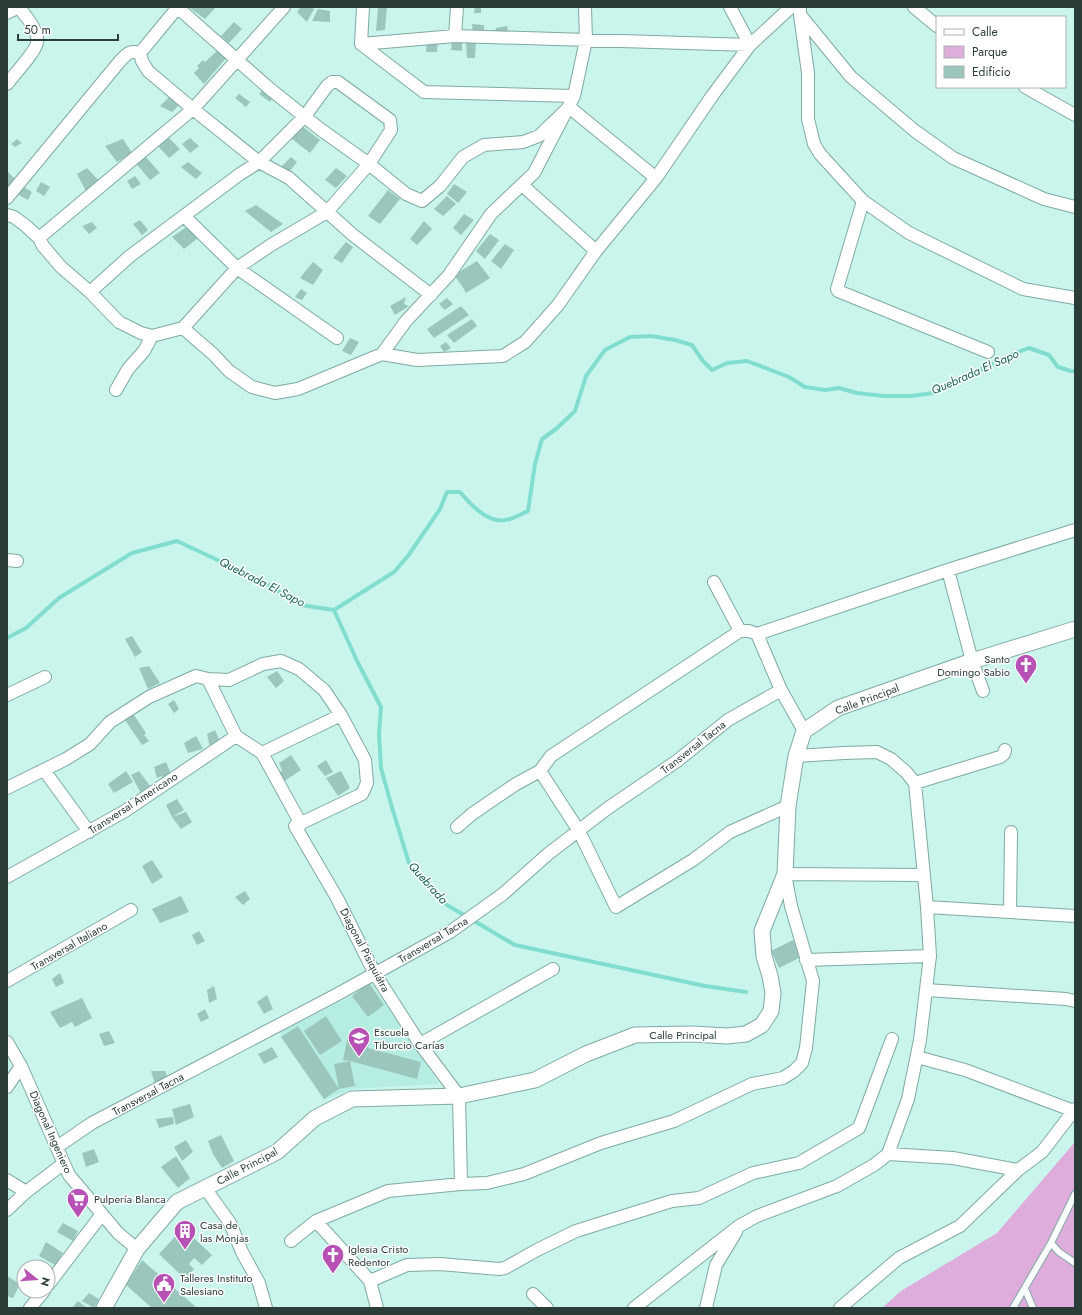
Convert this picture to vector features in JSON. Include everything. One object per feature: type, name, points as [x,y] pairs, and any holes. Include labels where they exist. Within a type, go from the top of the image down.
[{"type":"street","points":[[140,54],[177,7],[237,60],[320,129],[369,164],[406,194],[422,201],[440,186],[463,157],[484,145],[523,142],[539,136],[571,102]]},
{"type":"street","points":[[39,238],[193,109],[284,7]]},
{"type":"street","points":[[361,44],[363,7]]},
{"type":"street","points":[[455,36],[457,7]]},
{"type":"street","points":[[183,328],[213,354],[229,371],[240,379],[252,387],[276,393],[298,389],[382,354],[406,321],[449,275],[491,214],[534,173],[571,102],[586,40],[585,7]]},
{"type":"street","points":[[730,7],[750,45]]},
{"type":"street","points":[[382,354],[417,360],[503,356],[525,342],[553,310],[596,250],[656,178],[712,96],[750,45],[791,7]]},
{"type":"street","points":[[914,7],[936,25]]},
{"type":"street","points":[[7,13],[20,8],[30,21],[36,34],[37,43],[34,50],[7,84]]},
{"type":"street","points":[[800,11],[808,74],[808,118],[814,144],[820,154],[863,201],[909,233],[1023,289],[1075,298]]},
{"type":"street","points":[[800,11],[851,77],[915,130],[953,158],[1044,199],[1075,207]]},
{"type":"street","points":[[361,44],[455,36],[750,45]]},
{"type":"street","points":[[361,44],[424,92],[571,102],[656,178]]},
{"type":"street","points":[[7,198],[120,61],[129,53],[134,52],[140,54]]},
{"type":"street","points":[[140,54],[148,71],[193,109],[259,162],[289,178],[353,235],[431,295]]},
{"type":"street","points":[[7,215],[14,217],[39,238],[61,267],[90,292],[119,322],[141,334],[152,336],[183,328],[237,268],[271,244],[326,212],[369,164],[391,130],[390,120],[338,82],[332,82],[327,86],[305,116],[259,162],[240,174],[130,256],[90,292]]},
{"type":"street","points":[[1027,88],[1075,115]]},
{"type":"street","points":[[522,185],[596,250]]},
{"type":"street","points":[[863,201],[837,289],[838,291],[988,352]]},
{"type":"street","points":[[184,216],[237,268],[337,338]]},
{"type":"street","points":[[116,390],[128,369],[144,351],[152,336]]},
{"type":"street","points":[[457,827],[478,810],[516,784],[540,771],[551,756],[740,631],[749,631],[757,634],[948,570],[1075,530]]},
{"type":"street","points":[[948,570],[972,661],[982,691]]},
{"type":"street","points":[[714,582],[740,631]]},
{"type":"street","name":"Calle Principal","points":[[104,1308],[137,1249],[177,1202],[277,1152],[315,1118],[352,1099],[459,1096],[535,1080],[586,1054],[635,1036],[692,1034],[727,1036],[746,1034],[762,1025],[771,1012],[772,993],[770,976],[764,956],[762,931],[785,874],[788,806],[796,756],[804,732],[838,708],[972,661],[1075,629]]},
{"type":"street","points":[[757,634],[781,690],[804,732]]},
{"type":"street","points":[[7,788],[66,759],[90,744],[110,722],[149,697],[196,676],[229,680],[263,664],[281,661],[298,669],[324,690],[341,715],[365,760],[367,783],[362,794],[298,825]]},
{"type":"street","points":[[7,695],[45,677]]},
{"type":"street","points":[[208,678],[236,736]]},
{"type":"street","name":"Transversal Tacna","points":[[57,1147],[92,1123],[375,974],[450,932],[503,894],[548,854],[608,808],[677,761],[728,720],[781,690]]},
{"type":"street","points":[[262,753],[341,715]]},
{"type":"street","name":"Diagonal Pisiquiátra","points":[[236,736],[262,753],[375,974],[420,1044],[459,1096]]},
{"type":"street","name":"Transversal Americano","points":[[7,877],[125,811],[236,736]]},
{"type":"street","points":[[915,783],[1000,757],[1004,754],[1005,750]]},
{"type":"street","points":[[634,1308],[739,1226],[756,1216],[837,1186],[874,1165],[888,1154],[908,1099],[920,1040],[930,956],[927,907],[915,783],[906,772],[891,759],[877,752],[796,756]]},
{"type":"street","points":[[44,770],[88,832]]},
{"type":"street","points":[[540,771],[579,831],[616,907],[693,860],[730,832],[788,806]]},
{"type":"street","points":[[1010,912],[1011,832]]},
{"type":"street","points":[[291,1241],[316,1222],[388,1191],[487,1183],[524,1174],[601,1143],[674,1121],[752,1084],[783,1078],[794,1071],[802,1063],[807,1041],[813,981],[791,906],[785,874],[924,875]]},
{"type":"street","points":[[927,907],[1075,916]]},
{"type":"street","name":"Transversal Italiano","points":[[7,981],[131,910]]},
{"type":"street","points":[[806,960],[930,956]]},
{"type":"street","points":[[420,1044],[553,970]]},
{"type":"street","points":[[926,990],[1066,999],[1075,1001]]},
{"type":"street","points":[[370,1281],[407,1264],[440,1264],[499,1269],[505,1268],[576,1231],[672,1201],[699,1198],[753,1173],[799,1163],[859,1128],[892,1039]]},
{"type":"street","name":"Diagonal Ingeniero","points":[[7,1042],[21,1066],[69,1175],[118,1234],[137,1249]]},
{"type":"street","points":[[840,1308],[899,1258],[960,1226],[1018,1170],[1042,1152],[1074,1110],[965,1070],[917,1057]]},
{"type":"street","points":[[7,1087],[21,1066]]},
{"type":"street","points":[[459,1096],[462,1184]]},
{"type":"street","points":[[888,1154],[953,1158],[1018,1170]]},
{"type":"street","points":[[7,1210],[26,1192],[63,1164]]},
{"type":"street","points":[[7,1180],[26,1192]]},
{"type":"street","points":[[205,1188],[230,1223],[242,1252],[259,1283],[266,1308]]},
{"type":"street","points":[[56,1274],[102,1214]]},
{"type":"street","points":[[316,1222],[370,1281],[377,1308]]},
{"type":"street","points":[[706,1308],[716,1265],[739,1226]]},
{"type":"street","points":[[533,1294],[547,1308]]},
{"type":"street","points":[[30,1308],[37,1299]]},
{"type":"lane","points":[[1013,1308],[1051,1243],[1075,1194]]},
{"type":"lane","points":[[1051,1243],[1059,1252],[1075,1263]]},
{"type":"lane","points":[[1024,1289],[1033,1308]]},
{"type":"shaded area","name":"Escuela Tiburcio Carías","points":[[369,983],[372,984],[439,1084],[351,1089],[324,1100],[279,1032],[352,996]]},
{"type":"green space","points":[[1075,1142],[1075,1308],[882,1308],[901,1291],[997,1233]]},
{"type":"building","points":[[216,7],[205,19],[190,8]]},
{"type":"building","points":[[301,7],[311,7],[314,9],[307,22],[297,12]]},
{"type":"building","points":[[378,7],[387,7],[385,30],[376,31]]},
{"type":"building","points":[[475,7],[481,7],[481,13],[474,13]]},
{"type":"building","points":[[318,9],[330,11],[330,22],[312,21]]},
{"type":"building","points":[[234,22],[242,29],[229,43],[221,36]]},
{"type":"building","points":[[472,24],[484,25],[484,32],[473,34]]},
{"type":"building","points":[[507,26],[508,31],[495,32],[496,28]]},
{"type":"building","points":[[427,40],[438,40],[437,52],[426,52]]},
{"type":"building","points":[[462,40],[462,51],[451,50],[452,41]]},
{"type":"building","points":[[476,41],[475,58],[467,58],[466,42]]},
{"type":"building","points":[[218,50],[227,57],[204,84],[194,73],[199,68],[197,66],[203,60],[205,62]]},
{"type":"building","points":[[264,89],[273,97],[270,102],[259,94]]},
{"type":"building","points":[[172,94],[182,102],[172,112],[160,106]]},
{"type":"building","points":[[239,94],[250,102],[246,107],[235,98]]},
{"type":"building","points":[[302,126],[320,140],[310,153],[292,139]]},
{"type":"building","points":[[166,135],[180,149],[169,158],[157,145]]},
{"type":"building","points":[[190,138],[199,146],[190,153],[182,144]]},
{"type":"building","points":[[17,139],[22,143],[15,147],[11,144]]},
{"type":"building","points":[[123,139],[132,153],[117,162],[105,146]]},
{"type":"building","points":[[145,156],[160,173],[150,180],[134,161]]},
{"type":"building","points":[[291,157],[297,162],[288,173],[281,167]]},
{"type":"building","points":[[188,162],[202,173],[196,179],[181,167]]},
{"type":"building","points":[[87,168],[102,184],[87,193],[77,174]]},
{"type":"building","points":[[336,168],[347,176],[336,188],[325,180]]},
{"type":"building","points":[[7,171],[15,179],[7,188]]},
{"type":"building","points":[[135,176],[141,184],[132,189],[127,181]]},
{"type":"building","points":[[41,182],[50,187],[44,196],[36,191]]},
{"type":"building","points":[[454,184],[467,192],[458,203],[447,194]]},
{"type":"building","points":[[20,185],[32,192],[28,200],[15,193]]},
{"type":"building","points":[[388,190],[400,199],[380,224],[368,216]]},
{"type":"building","points":[[447,196],[456,204],[443,216],[434,209]]},
{"type":"building","points":[[256,205],[283,224],[271,232],[245,211]]},
{"type":"building","points":[[464,214],[474,220],[461,235],[453,228]]},
{"type":"building","points":[[140,220],[148,230],[142,235],[133,224]]},
{"type":"building","points":[[424,221],[432,229],[417,245],[410,239]]},
{"type":"building","points":[[92,222],[97,228],[89,234],[82,226]]},
{"type":"building","points":[[189,225],[198,238],[184,249],[172,237]]},
{"type":"building","points":[[490,234],[499,240],[485,259],[476,251]]},
{"type":"building","points":[[346,242],[353,247],[342,263],[333,258]]},
{"type":"building","points":[[505,244],[514,250],[501,269],[491,261]]},
{"type":"building","points":[[477,261],[490,278],[466,293],[454,275]]},
{"type":"building","points":[[313,262],[323,270],[313,285],[300,278]]},
{"type":"building","points":[[301,289],[307,293],[302,300],[295,297]]},
{"type":"building","points":[[406,297],[404,304],[409,306],[395,315],[390,306]]},
{"type":"building","points":[[447,298],[453,304],[445,310],[439,304]]},
{"type":"building","points":[[461,306],[469,315],[434,338],[427,329]]},
{"type":"building","points":[[472,319],[477,326],[454,343],[447,335]]},
{"type":"building","points":[[350,338],[359,342],[351,355],[342,351]]},
{"type":"building","points":[[446,342],[451,348],[444,352],[440,346]]},
{"type":"building","points":[[132,636],[142,652],[135,657],[125,639]]},
{"type":"building","points":[[149,666],[160,683],[148,689],[139,668]]},
{"type":"building","points":[[277,671],[284,681],[276,688],[267,677]]},
{"type":"building","points":[[174,700],[179,709],[174,713],[168,704]]},
{"type":"building","points":[[134,715],[146,733],[144,735],[149,741],[142,745],[125,720]]},
{"type":"building","points":[[215,730],[221,744],[210,748],[207,734]]},
{"type":"building","points":[[196,736],[203,749],[188,753],[184,743]]},
{"type":"building","points":[[291,755],[301,770],[283,782],[279,774],[282,770],[279,763]]},
{"type":"building","points":[[326,760],[333,772],[325,776],[317,766]]},
{"type":"building","points":[[166,762],[172,776],[163,782],[162,776],[157,778],[154,767]]},
{"type":"building","points":[[126,771],[133,782],[114,793],[108,784]]},
{"type":"building","points":[[139,771],[153,790],[143,797],[131,775]]},
{"type":"building","points":[[341,771],[350,788],[338,796],[326,778]]},
{"type":"building","points":[[177,799],[184,810],[172,817],[166,805]]},
{"type":"building","points":[[186,812],[192,822],[181,829],[172,817]]},
{"type":"building","points":[[152,860],[163,877],[152,884],[142,866]]},
{"type":"building","points":[[245,891],[250,899],[243,905],[235,897]]},
{"type":"building","points":[[181,896],[189,912],[160,923],[152,909]]},
{"type":"building","points":[[199,931],[205,941],[197,945],[192,935]]},
{"type":"building","points":[[793,940],[801,957],[779,968],[771,951]]},
{"type":"building","points":[[60,973],[64,983],[56,987],[52,979]]},
{"type":"building","points":[[369,983],[384,1005],[368,1017],[352,996]]},
{"type":"building","points":[[214,986],[217,999],[209,1003],[207,990]]},
{"type":"building","points":[[267,995],[273,1009],[264,1014],[257,1002]]},
{"type":"building","points":[[82,998],[92,1018],[75,1027],[72,1022],[60,1028],[50,1012]]},
{"type":"building","points":[[205,1009],[209,1018],[201,1022],[197,1014]]},
{"type":"building","points":[[326,1016],[342,1041],[320,1055],[304,1031]]},
{"type":"building","points":[[298,1026],[339,1089],[324,1099],[281,1037]]},
{"type":"building","points":[[109,1031],[115,1043],[104,1046],[99,1034]]},
{"type":"building","points":[[348,1035],[370,1040],[368,1048],[421,1062],[417,1079],[343,1060]]},
{"type":"building","points":[[272,1047],[278,1057],[264,1064],[258,1054]]},
{"type":"building","points":[[350,1061],[355,1086],[339,1089],[334,1064]]},
{"type":"building","points":[[151,1071],[165,1071],[168,1079],[155,1084]]},
{"type":"building","points":[[190,1104],[194,1117],[176,1125],[172,1109]]},
{"type":"building","points":[[173,1117],[174,1124],[159,1128],[156,1119]]},
{"type":"building","points":[[221,1135],[234,1161],[222,1168],[213,1154],[208,1141]]},
{"type":"building","points":[[186,1140],[193,1152],[182,1161],[174,1147]]},
{"type":"building","points":[[94,1149],[99,1162],[86,1167],[82,1153]]},
{"type":"building","points":[[176,1156],[190,1178],[178,1188],[161,1167]]},
{"type":"building","points":[[63,1223],[78,1231],[73,1241],[57,1232]]},
{"type":"building","name":"Casa de las Monjas","points":[[183,1228],[212,1255],[202,1265],[194,1258],[189,1264],[194,1269],[185,1279],[159,1254]]},
{"type":"building","points":[[46,1242],[63,1253],[56,1264],[56,1259],[44,1259],[39,1256]]},
{"type":"building","name":"Talleres Instituto Salesiano","points":[[142,1260],[197,1308],[152,1308],[126,1285]]},
{"type":"building","points":[[7,1276],[16,1282],[16,1292],[13,1298],[7,1296]]},
{"type":"building","points":[[89,1293],[99,1299],[94,1308],[82,1301]]},
{"type":"building","points":[[78,1301],[87,1308],[72,1308]]},
{"type":"waterway","name":"Quebrada El Sapo","points":[[7,638],[26,628],[59,598],[132,553],[177,541],[260,580],[301,605],[334,610],[394,572],[408,556],[440,509],[447,492],[460,492],[476,509],[495,520],[510,519],[528,511],[535,464],[542,439],[556,429],[575,411],[586,376],[605,350],[630,337],[651,336],[675,340],[692,345],[703,361],[712,370],[727,363],[747,361],[789,377],[805,387],[825,390],[839,388],[857,393],[884,396],[911,396],[933,393],[1013,354],[1029,348],[1049,355],[1058,367],[1075,371]]},
{"type":"waterway","name":"Quebrada","points":[[334,610],[357,661],[381,707],[379,734],[381,768],[409,863],[447,905],[515,945],[705,986],[746,992]]},
{"type":"place","name":"Santo Domingo Sabio","points":[[1026,684]]},
{"type":"place","name":"Escuela Tiburcio Carías","points":[[359,1058]]},
{"type":"place","name":"Pulpería Blanca","points":[[78,1218]]},
{"type":"place","name":"Casa de las Monjas","points":[[185,1250]]},
{"type":"place","name":"Iglesia Cristo Redentor","points":[[333,1274]]},
{"type":"place","name":"Talleres Instituto Salesiano","points":[[164,1304]]}]
